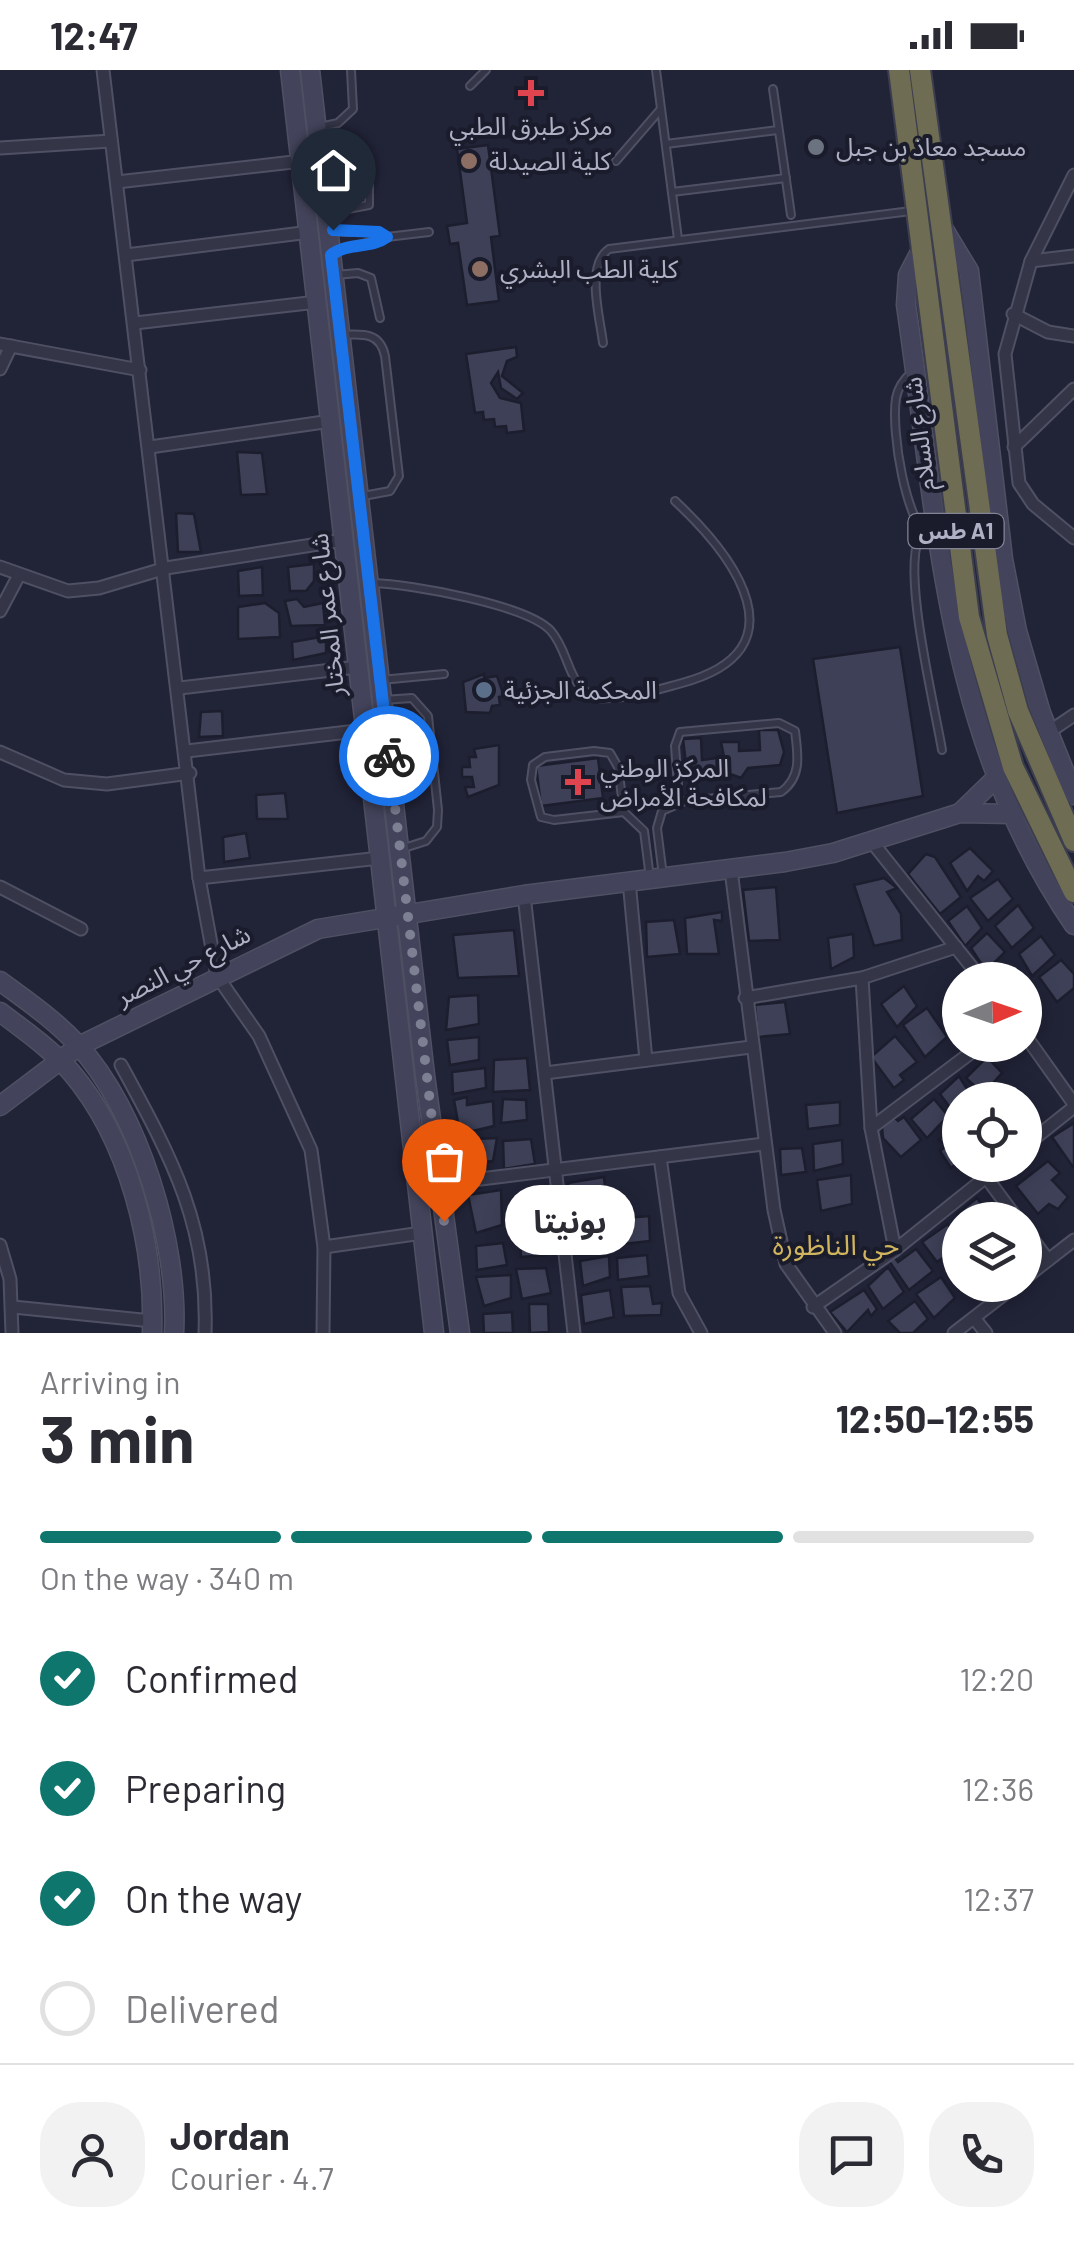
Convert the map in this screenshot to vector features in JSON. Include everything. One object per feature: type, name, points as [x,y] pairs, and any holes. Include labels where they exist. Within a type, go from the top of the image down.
[{"type":"highway","name":"شارع السلام","points":[[900,70],[958,549],[976,647],[1014,767],[1074,892]]},
{"type":"highway","name":"شارع السلام","points":[[920,70],[997,635],[1018,710],[1074,841]]},
{"type":"street","points":[[103,70],[166,568],[199,878],[217,976],[259,1036],[294,1107],[314,1165],[324,1247],[323,1333]]},
{"type":"street","name":"شارع عمر المختار","points":[[290,70],[302,161],[331,255],[341,336],[359,496],[357,666],[434,1333]]},
{"type":"street","name":"شارع عمر المختار","points":[[310,70],[321,224],[318,302],[344,540],[358,584],[382,700],[425,1074],[460,1333]]},
{"type":"street","points":[[0,148],[111,140]]},
{"type":"street","points":[[116,182],[302,161]]},
{"type":"street","points":[[1074,175],[1031,261],[1013,314],[1005,354],[1022,492],[1074,538]]},
{"type":"street","points":[[126,255],[321,224]]},
{"type":"street","points":[[943,228],[969,272],[1010,598],[1030,681],[1074,794]]},
{"type":"street","points":[[922,248],[906,285],[939,547],[964,685],[995,778],[1074,925]]},
{"type":"street","points":[[1031,261],[1074,256]]},
{"type":"street","points":[[134,323],[318,302]]},
{"type":"street","points":[[1013,314],[1048,332],[1074,336]]},
{"type":"street","points":[[0,369],[5,345],[140,370]]},
{"type":"street","points":[[1014,447],[1074,389]]},
{"type":"street","points":[[150,446],[331,421]]},
{"type":"street","points":[[0,567],[18,577],[68,591],[99,588],[166,568],[344,540]]},
{"type":"street","points":[[0,610],[18,577]]},
{"type":"street","points":[[180,688],[357,666]]},
{"type":"street","points":[[1049,732],[1074,715]]},
{"type":"street","points":[[187,751],[366,730]]},
{"type":"street","points":[[0,752],[64,780],[106,784],[190,774]]},
{"type":"street","points":[[960,813],[995,778]]},
{"type":"street","points":[[960,813],[1012,814]]},
{"type":"street","name":"شارع حي النصر","points":[[0,1106],[79,1046],[318,928],[524,895],[732,870],[872,842],[960,813]]},
{"type":"street","points":[[872,842],[967,962]]},
{"type":"street","points":[[199,878],[380,858]]},
{"type":"street","points":[[732,870],[750,1047],[786,1264],[835,1333]]},
{"type":"street","points":[[628,882],[646,1060]]},
{"type":"street","points":[[0,887],[81,928]]},
{"type":"street","points":[[524,895],[574,1333]]},
{"type":"street","points":[[745,998],[862,978],[956,948]]},
{"type":"street","points":[[862,978],[871,1128],[895,1250]]},
{"type":"street","points":[[0,981],[79,1046],[130,1130],[155,1199],[169,1262],[174,1333]]},
{"type":"street","points":[[0,1012],[60,1060],[104,1122],[137,1207],[150,1275],[152,1327],[13,1307]]},
{"type":"street","points":[[544,1073],[750,1047]]},
{"type":"street","points":[[1042,1060],[1074,1106],[1042,1132]]},
{"type":"street","points":[[871,1128],[958,1062]]},
{"type":"street","points":[[121,1065],[175,1166],[192,1212],[202,1260],[205,1333]]},
{"type":"street","points":[[405,1077],[425,1074]]},
{"type":"street","points":[[440,1184],[764,1144]]},
{"type":"street","points":[[660,1157],[679,1294],[701,1333]]},
{"type":"street","points":[[814,1307],[895,1250],[980,1182]]},
{"type":"street","points":[[137,1207],[155,1199]]},
{"type":"street","points":[[324,1247],[422,1233]]},
{"type":"street","points":[[1042,1265],[1074,1240]]},
{"type":"street","points":[[0,1245],[13,1307],[12,1333]]},
{"type":"street","points":[[1042,1252],[1048,1260]]},
{"type":"street","points":[[954,1333],[994,1302]]},
{"type":"street","points":[[974,1318],[986,1333]]},
{"type":"lane","points":[[316,127],[338,124],[349,115],[354,102],[351,70]]},
{"type":"lane","points":[[470,86],[486,70]]},
{"type":"lane","points":[[656,70],[678,239]]},
{"type":"lane","points":[[772,89],[791,215]]},
{"type":"lane","points":[[616,161],[661,109]]},
{"type":"lane","points":[[666,144],[778,130]]},
{"type":"lane","points":[[321,224],[369,206],[369,172]]},
{"type":"lane","points":[[672,192],[786,178]]},
{"type":"lane","points":[[603,343],[596,272],[600,256],[614,248],[918,210]]},
{"type":"lane","points":[[321,224],[344,233],[379,232],[387,237]]},
{"type":"lane","points":[[331,255],[346,246],[429,232]]},
{"type":"lane","points":[[334,276],[358,273],[371,278],[380,318]]},
{"type":"lane","points":[[341,336],[371,335],[384,349],[399,470],[398,482],[390,491],[359,496]]},
{"type":"lane","points":[[916,370],[900,385],[896,406],[909,508],[921,534],[939,547]]},
{"type":"lane","points":[[358,584],[424,587],[536,620],[556,638],[576,684],[598,698],[703,678],[738,655],[746,642],[749,610],[742,582],[726,552],[675,501]]},
{"type":"lane","points":[[921,534],[915,547],[914,589],[942,750]]},
{"type":"lane","points":[[379,680],[444,674]]},
{"type":"lane","points":[[382,700],[412,698],[424,707],[429,720],[437,828],[426,841],[400,848]]},
{"type":"lane","points":[[656,878],[662,811],[685,801],[774,794],[787,788],[797,768],[794,731],[779,723],[680,732],[674,746],[678,786]]},
{"type":"lane","points":[[624,812],[544,819],[535,808],[533,765],[550,756],[610,753],[616,761],[624,812],[644,831],[656,878]]},
{"type":"building","points":[[488,145],[500,236],[491,237],[499,301],[467,305],[458,243],[450,244],[447,226],[467,223],[457,149]]},
{"type":"building","points":[[516,347],[517,357],[507,361],[502,376],[523,393],[517,399],[501,388],[498,372],[491,383],[500,398],[521,403],[524,431],[507,433],[506,426],[495,427],[494,419],[484,420],[483,412],[475,413],[466,354]]},
{"type":"building","points":[[237,452],[262,453],[267,494],[241,495]]},
{"type":"building","points":[[176,513],[194,514],[201,552],[178,552]]},
{"type":"building","points":[[314,564],[314,581],[306,591],[290,591],[288,567]]},
{"type":"building","points":[[262,567],[263,595],[239,596],[238,571]]},
{"type":"building","points":[[297,599],[304,607],[323,603],[325,625],[291,626],[285,601]]},
{"type":"building","points":[[265,603],[279,613],[280,637],[238,639],[238,607]]},
{"type":"building","points":[[326,636],[326,653],[293,660],[292,642]]},
{"type":"building","points":[[900,647],[923,796],[837,813],[813,659]]},
{"type":"building","name":"المحكمة الجزئية","points":[[484,674],[484,678],[497,676],[504,696],[499,697],[500,705],[492,706],[490,713],[466,712],[463,682]]},
{"type":"building","points":[[222,711],[223,736],[199,737],[201,712]]},
{"type":"building","points":[[759,730],[778,730],[784,752],[780,765],[748,768],[741,778],[725,772],[687,773],[683,739],[701,738],[702,760],[724,757],[721,742],[739,742],[739,751],[760,750]]},
{"type":"building","points":[[499,745],[499,785],[468,797],[465,787],[474,787],[472,777],[462,777],[462,767],[470,767],[469,757],[476,757],[474,749]]},
{"type":"building","points":[[598,758],[603,798],[541,806],[536,766]]},
{"type":"building","points":[[285,793],[288,819],[257,819],[256,795]]},
{"type":"building","points":[[246,833],[250,858],[224,862],[223,837]]},
{"type":"building","points":[[970,848],[993,871],[984,881],[978,876],[967,891],[950,863]]},
{"type":"building","points":[[926,854],[935,857],[961,897],[940,914],[908,874]]},
{"type":"building","points":[[884,878],[897,888],[887,892],[901,914],[902,940],[874,946],[854,885]]},
{"type":"building","points":[[998,879],[1013,899],[988,921],[970,898]]},
{"type":"building","points":[[776,887],[780,940],[749,941],[743,890]]},
{"type":"building","points":[[1018,905],[1034,928],[1012,948],[995,926]]},
{"type":"building","points":[[967,906],[982,928],[965,946],[948,921]]},
{"type":"building","points":[[722,912],[722,921],[714,920],[719,954],[687,954],[685,918]]},
{"type":"building","points":[[674,920],[680,954],[647,957],[646,922]]},
{"type":"building","points":[[514,930],[519,976],[458,978],[453,935]]},
{"type":"building","points":[[987,933],[1005,952],[995,962],[980,962],[971,948]]},
{"type":"building","points":[[853,934],[854,957],[831,969],[828,938]]},
{"type":"building","points":[[1041,936],[1055,955],[1042,967],[1042,962],[1024,962],[1019,954]]},
{"type":"building","points":[[1061,960],[1074,974],[1074,988],[1057,1002],[1042,981],[1042,975]]},
{"type":"building","points":[[904,986],[917,1006],[897,1027],[881,1004]]},
{"type":"building","points":[[478,995],[479,1024],[446,1030],[449,997]]},
{"type":"building","points":[[785,1002],[790,1034],[758,1037],[755,1005]]},
{"type":"building","points":[[927,1008],[942,1030],[942,1042],[925,1057],[903,1025]]},
{"type":"building","points":[[895,1036],[917,1062],[900,1075],[904,1080],[894,1088],[871,1057]]},
{"type":"building","points":[[479,1037],[479,1060],[450,1065],[447,1040]]},
{"type":"building","points":[[527,1058],[530,1090],[493,1092],[494,1060]]},
{"type":"building","points":[[982,1062],[992,1062],[1002,1073],[994,1082],[970,1082],[966,1078]]},
{"type":"building","points":[[485,1068],[486,1088],[453,1094],[452,1072]]},
{"type":"building","points":[[467,1097],[467,1105],[493,1101],[494,1126],[460,1134],[454,1100]]},
{"type":"building","points":[[503,1099],[526,1100],[527,1120],[501,1123]]},
{"type":"building","points":[[934,1099],[942,1109],[942,1122],[927,1138],[911,1119]]},
{"type":"building","points":[[840,1102],[840,1125],[808,1129],[806,1105]]},
{"type":"building","points":[[894,1117],[898,1121],[904,1117],[921,1140],[901,1157],[883,1138],[882,1127]]},
{"type":"building","points":[[1074,1123],[1074,1167],[1073,1167],[1052,1137]]},
{"type":"building","points":[[497,1138],[493,1161],[475,1163],[475,1139]]},
{"type":"building","points":[[531,1139],[535,1164],[504,1169],[503,1141]]},
{"type":"building","points":[[842,1140],[843,1164],[814,1171],[813,1144]]},
{"type":"building","points":[[802,1148],[806,1172],[781,1175],[780,1149]]},
{"type":"building","points":[[1048,1161],[1060,1173],[1052,1180],[1068,1197],[1058,1209],[1049,1204],[1042,1210],[1042,1202],[1029,1202],[1016,1186],[1021,1182],[1042,1182],[1042,1166]]},
{"type":"building","points":[[851,1175],[852,1204],[821,1211],[817,1180]]},
{"type":"building","points":[[604,1177],[608,1216],[574,1218],[568,1183]]},
{"type":"building","points":[[501,1190],[502,1225],[476,1233],[468,1195]]},
{"type":"building","points":[[538,1195],[541,1226],[515,1233],[511,1200]]},
{"type":"building","points":[[649,1216],[650,1241],[614,1245],[613,1219]]},
{"type":"building","points":[[605,1226],[606,1249],[576,1251],[573,1227]]},
{"type":"building","points":[[942,1228],[942,1258],[937,1262],[922,1242]]},
{"type":"building","points":[[543,1238],[546,1255],[521,1257],[520,1239]]},
{"type":"building","points":[[503,1243],[507,1265],[477,1270],[476,1246]]},
{"type":"building","points":[[916,1249],[933,1271],[909,1290],[889,1261],[895,1258],[898,1262]]},
{"type":"building","points":[[647,1255],[649,1276],[618,1280],[617,1258]]},
{"type":"building","points":[[609,1256],[610,1277],[583,1286],[580,1261]]},
{"type":"building","points":[[888,1267],[904,1292],[883,1309],[868,1286]]},
{"type":"building","points":[[546,1268],[551,1293],[522,1299],[516,1269]]},
{"type":"building","points":[[511,1275],[511,1298],[484,1306],[476,1277]]},
{"type":"building","points":[[941,1277],[942,1302],[951,1302],[934,1318],[916,1294]]},
{"type":"building","points":[[650,1286],[653,1304],[662,1303],[661,1315],[624,1316],[621,1287]]},
{"type":"building","points":[[610,1290],[614,1317],[584,1324],[581,1295]]},
{"type":"building","points":[[864,1290],[877,1309],[871,1316],[868,1310],[847,1332],[830,1312]]},
{"type":"building","points":[[915,1301],[928,1319],[913,1333],[900,1333],[888,1321]]},
{"type":"building","points":[[529,1304],[548,1304],[549,1332],[530,1333]]},
{"type":"building","points":[[512,1312],[513,1333],[484,1333],[483,1314]]},
{"type":"way so far","points":[[389,756],[444,1221]]},
{"type":"place","name":"مركز طبرق الطبي","points":[[531,93]]},
{"type":"place","name":"مسجد معاذ بن جبل","points":[[816,147]]},
{"type":"place","name":"كلية الصيدلة","points":[[469,161]]},
{"type":"place","name":"كلية الطب البشري","points":[[480,269]]},
{"type":"place","name":"المحكمة الجزئية","points":[[484,690]]},
{"type":"place","name":"المركز الوطني لمكافحة الأمراض","points":[[578,782]]},
{"type":"place","name":"بونيتا","points":[[444,1221]]},
{"type":"district","name":"حي الناظورة","points":[[836,1245]]},
{"type":"route","points":[[333,230],[382,232],[387,237],[380,242],[346,246],[331,255],[389,756]]}]
